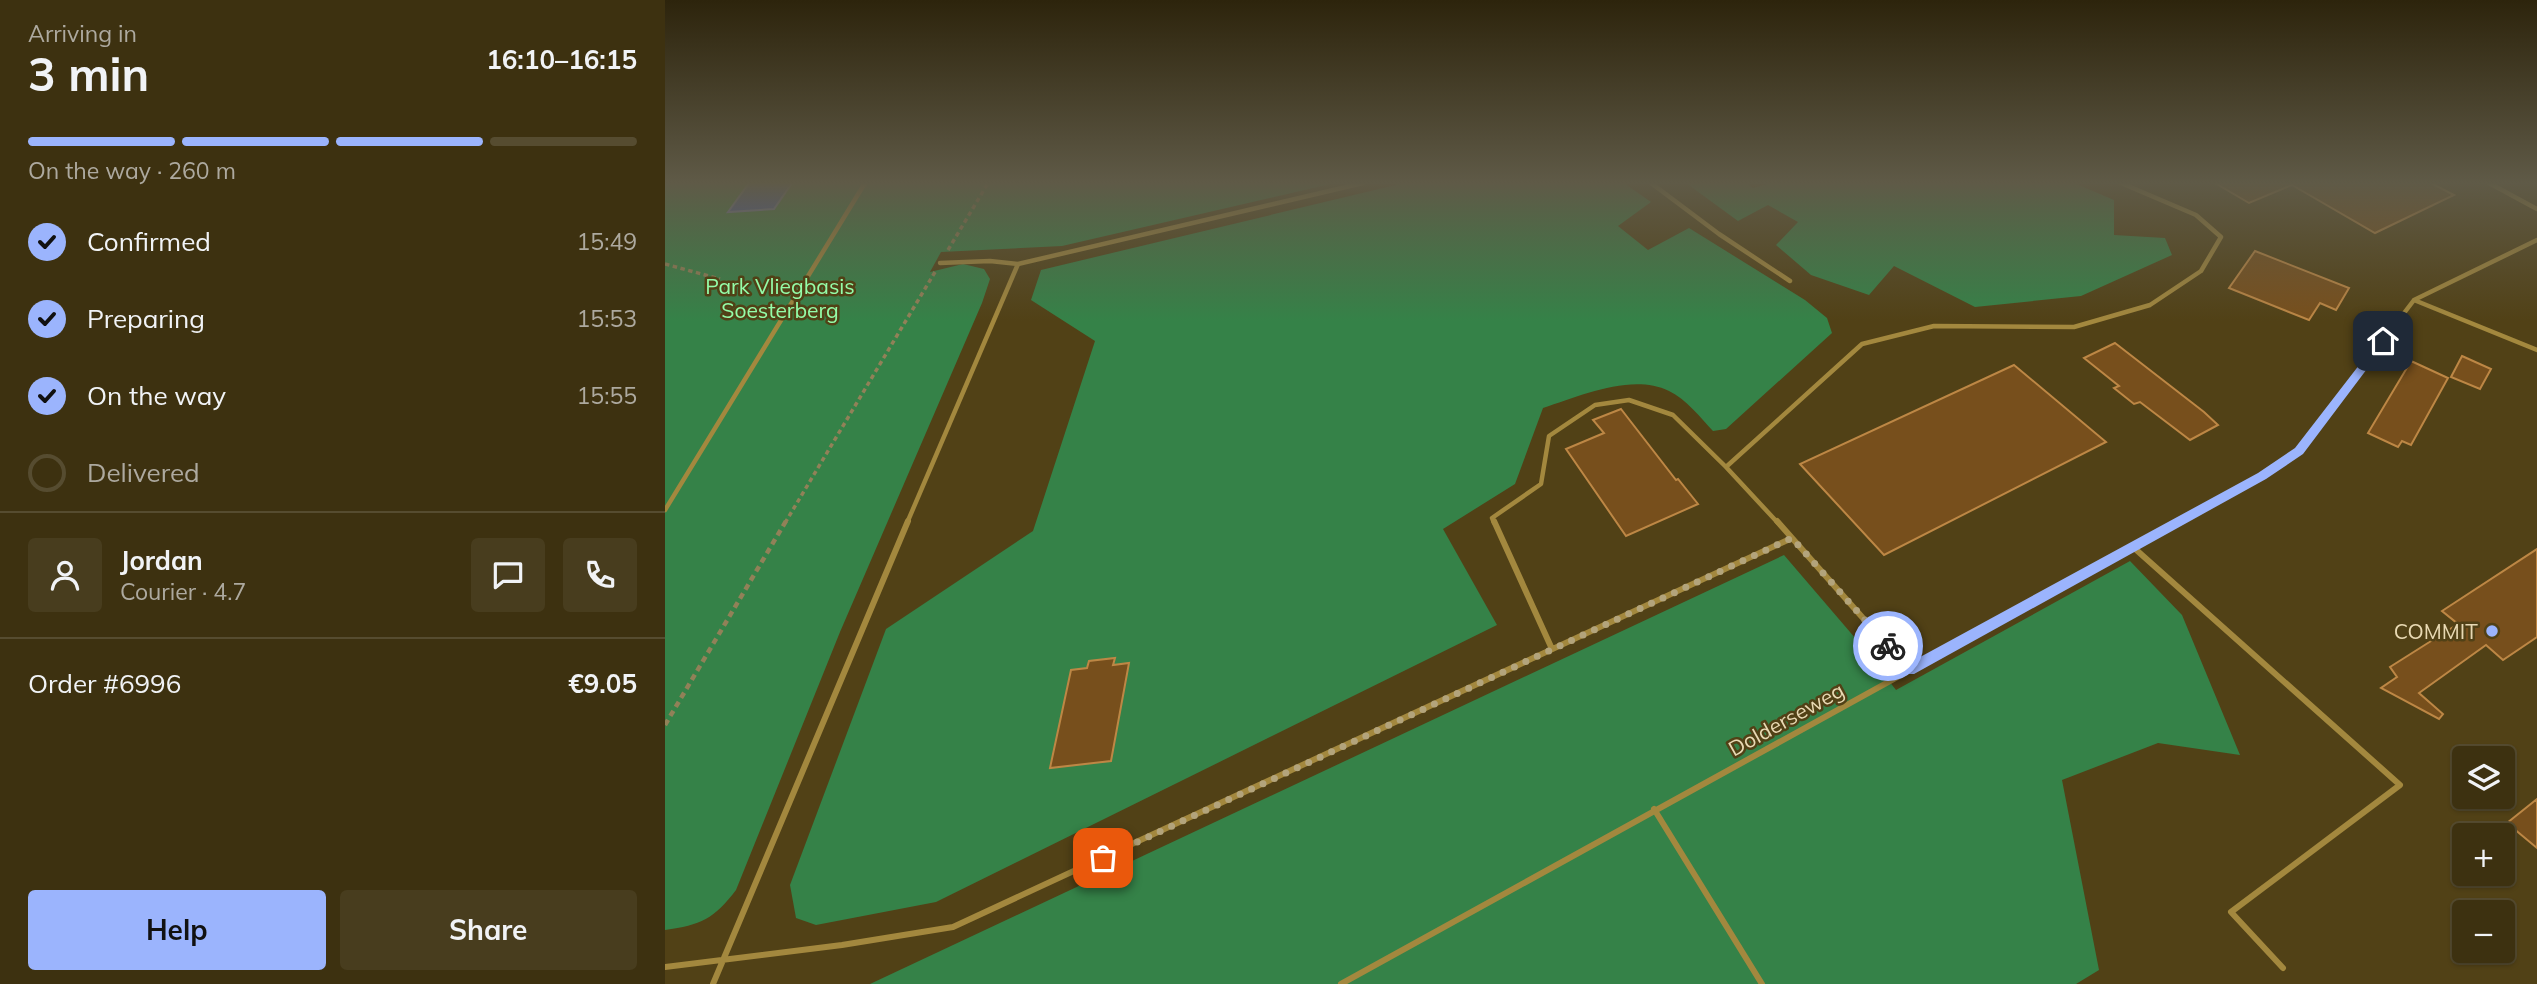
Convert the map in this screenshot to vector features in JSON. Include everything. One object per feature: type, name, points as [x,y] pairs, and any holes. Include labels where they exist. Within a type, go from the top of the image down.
[{"type":"lane","points":[[665,510],[837,229]]},
{"type":"lane","points":[[940,263],[990,261],[1018,264],[1167,229]]},
{"type":"lane","points":[[1712,229],[1790,281]]},
{"type":"lane","points":[[1726,467],[1862,344],[1934,326],[2074,327],[2150,305],[2201,271],[2221,237],[2212,229]]},
{"type":"lane","name":"Dolderseweg","points":[[1341,984],[2262,476],[2299,451],[2414,300],[2537,240]]},
{"type":"lane","points":[[713,984],[860,631],[1018,264]]},
{"type":"lane","points":[[2414,300],[2537,349]]},
{"type":"lane","points":[[1552,649],[1492,518],[1541,484],[1549,436],[1595,405],[1629,400],[1673,415],[1792,538],[1909,670]]},
{"type":"lane","points":[[665,967],[724,961],[953,927],[1792,538]]},
{"type":"lane","points":[[2133,547],[2400,785],[2231,912],[2283,968]]},
{"type":"lane","points":[[1654,809],[1762,984]]},
{"type":"path","points":[[665,725],[960,229]]},
{"type":"path","points":[[665,264],[720,279]]},
{"type":"green space","name":"Park Vliegbasis Soesterberg","points":[[665,229],[1136,229],[1062,246],[941,252],[930,272],[963,264],[984,269],[990,279],[982,303],[840,632],[736,890],[721,908],[706,919],[665,930]]},
{"type":"green space","points":[[1212,229],[1622,229],[1648,250],[1690,229],[1805,300],[1827,318],[1832,333],[1726,429],[1713,431],[1693,409],[1669,391],[1639,384],[1606,388],[1543,408],[1515,484],[1443,529],[1497,625],[936,902],[816,925],[796,918],[790,885],[886,629],[1033,531],[1095,341],[1031,300],[1041,270]]},
{"type":"green space","points":[[1791,229],[2114,229],[2114,235],[2165,238],[2172,255],[2081,296],[1975,307],[1894,266],[1869,295],[1811,275],[1776,245]]},
{"type":"green space","points":[[1784,555],[1896,690],[2130,561],[2182,615],[2240,755],[2158,743],[2062,780],[2099,970],[2076,984],[870,984]]},
{"type":"building","points":[[2368,229],[2383,229],[2375,233]]},
{"type":"building","points":[[2255,251],[2349,288],[2336,310],[2320,303],[2309,320],[2229,288]]},
{"type":"building","points":[[2115,343],[2218,425],[2190,440],[2140,402],[2134,404],[2114,388],[2119,386],[2084,358]]},
{"type":"building","points":[[2462,356],[2491,369],[2480,389],[2451,377]]},
{"type":"building","points":[[2411,361],[2448,378],[2411,445],[2402,441],[2398,447],[2368,433]]},
{"type":"building","points":[[2014,365],[2106,442],[1884,555],[1800,464]]},
{"type":"building","points":[[1621,409],[1698,504],[1626,536],[1566,449],[1604,433],[1593,420]]},
{"type":"building","name":"COMMIT","points":[[2537,549],[2537,637],[2503,660],[2486,645],[2419,693],[2443,714],[2439,719],[2381,688],[2397,677],[2390,667],[2458,624],[2442,611]]},
{"type":"building","points":[[1115,658],[1113,665],[1129,663],[1111,761],[1050,768],[1071,670],[1087,668],[1089,661]]},
{"type":"building","points":[[2537,799],[2537,848],[2515,830],[2515,823],[2507,823]]},
{"type":"way so far","points":[[1103,858],[1792,538],[1888,646]]},
{"type":"place","name":"COMMIT","points":[[2492,631]]},
{"type":"route","points":[[1888,646],[1909,670],[2262,476],[2299,451],[2383,341]]}]
